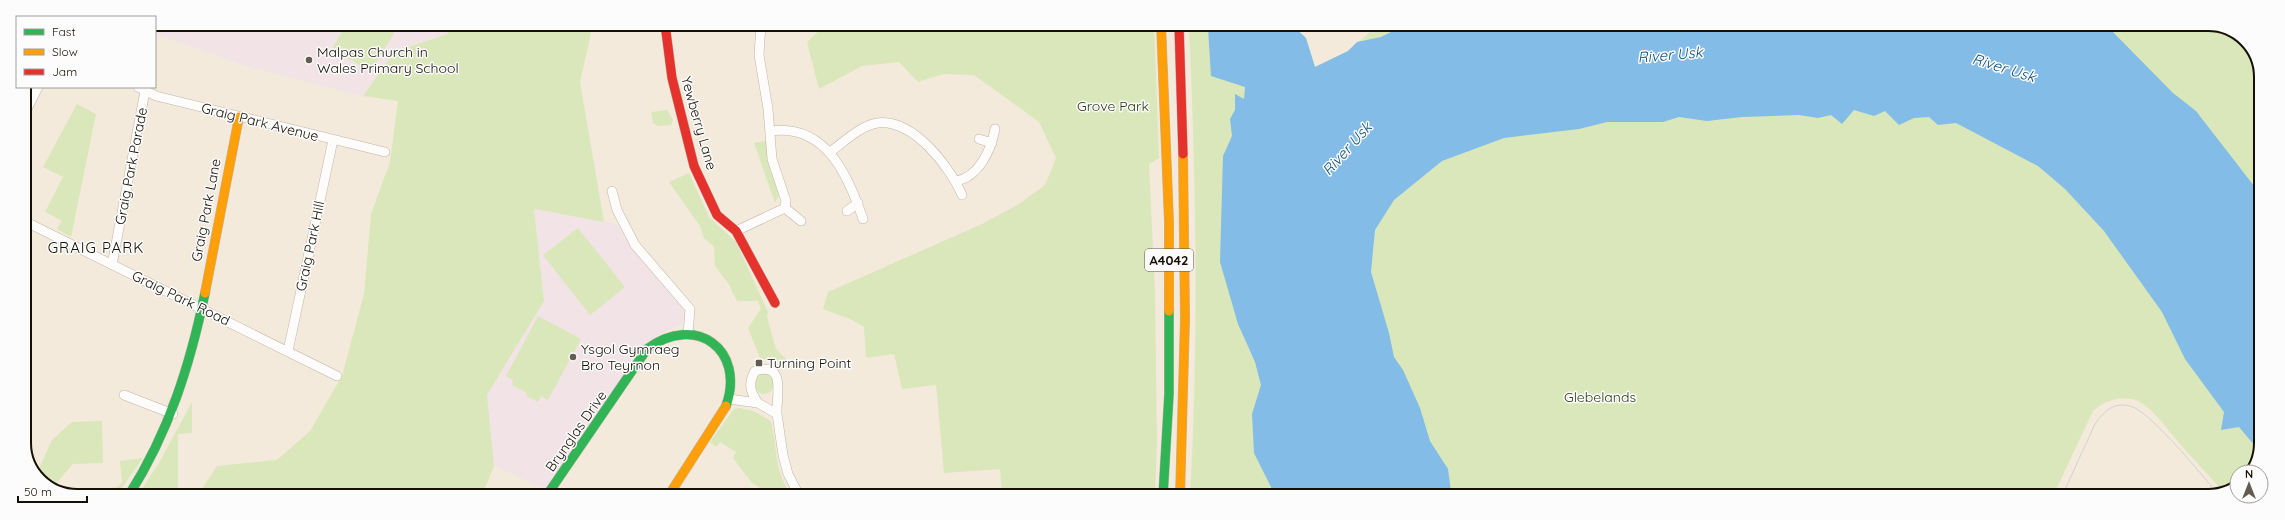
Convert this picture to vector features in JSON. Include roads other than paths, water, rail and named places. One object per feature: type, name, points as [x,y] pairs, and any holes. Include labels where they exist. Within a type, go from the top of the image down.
[{"type":"main road","name":"Yewberry Lane","points":[[666,31],[672,78],[694,166],[716,215],[736,231],[775,303]]},
{"type":"main road","name":"A4042","points":[[1161,31],[1169,222],[1169,394],[1163,489]]},
{"type":"main road","name":"A4042","points":[[1179,31],[1186,257],[1186,393],[1180,489]]},
{"type":"main road","name":"Graig Park Lane","points":[[132,489],[156,452],[173,414],[191,355],[202,308],[239,117]]},
{"type":"main road","name":"Brynglas Drive","points":[[551,489],[648,349],[666,336],[688,334],[706,339],[722,349],[732,380],[729,398],[715,426],[673,489]]},
{"type":"street","points":[[761,31],[759,55],[771,131],[772,159],[785,194],[785,208],[801,222]]},
{"type":"street","points":[[31,101],[38,88]]},
{"type":"street","name":"Graig Park Avenue","points":[[142,89],[156,96],[385,152]]},
{"type":"street","name":"Graig Park Parade","points":[[112,265],[142,89]]},
{"type":"street","points":[[830,152],[868,127],[878,123],[895,126],[910,132],[940,158],[956,181],[962,195]]},
{"type":"street","points":[[771,131],[786,129],[805,135],[825,146],[847,179],[858,203],[863,219]]},
{"type":"street","points":[[956,181],[963,180],[980,164],[992,143],[995,129]]},
{"type":"street","points":[[979,139],[992,143]]},
{"type":"street","name":"Graig Park Hill","points":[[288,351],[333,140]]},
{"type":"street","points":[[612,191],[617,210],[635,244],[690,309],[688,334]]},
{"type":"street","points":[[847,211],[858,203]]},
{"type":"street","points":[[736,231],[785,208]]},
{"type":"street","name":"Graig Park Road","points":[[31,224],[337,376]]},
{"type":"street","points":[[758,403],[752,396],[750,379],[755,371],[765,368],[773,371],[780,390],[777,402],[782,454],[788,474],[796,489]]},
{"type":"street","points":[[124,394],[173,414]]},
{"type":"street","points":[[729,398],[758,403],[778,414]]},
{"type":"water","name":"River Usk","points":[[1208,31],[1298,31],[1306,38],[1315,67],[1348,51],[1357,42],[1381,37],[1393,31],[2112,31],[2173,93],[2196,111],[2254,186],[2254,445],[2239,427],[2221,430],[2224,412],[2185,359],[2162,312],[2104,231],[2065,189],[2038,166],[1956,123],[1938,125],[1929,117],[1914,118],[1899,125],[1885,111],[1874,116],[1854,110],[1842,124],[1831,115],[1818,118],[1799,115],[1742,117],[1707,121],[1679,117],[1663,122],[1607,122],[1579,129],[1504,138],[1442,161],[1394,200],[1375,230],[1371,272],[1389,333],[1394,357],[1403,370],[1420,408],[1430,441],[1448,469],[1451,489],[1271,489],[1254,453],[1252,414],[1261,385],[1255,362],[1238,324],[1220,262],[1223,156],[1232,136],[1230,119],[1235,110],[1235,94],[1244,99],[1245,87],[1211,76]]},
{"type":"tram line","points":[[2065,489],[2095,424],[2102,415],[2119,405],[2130,406],[2139,410],[2150,419],[2175,444],[2213,488]]},
{"type":"place","name":"Malpas Church in Wales Primary School","points":[[309,60]]},
{"type":"place","name":"Ysgol Gymraeg Bro Teyrnon","points":[[573,357]]},
{"type":"place","name":"Turning Point","points":[[759,363]]},
{"type":"district","name":"GRAIG PARK","points":[[96,248]]},
{"type":"park label","name":"Grove Park","points":[[1113,106]]},
{"type":"park label","name":"Glebelands","points":[[1600,397]]}]
